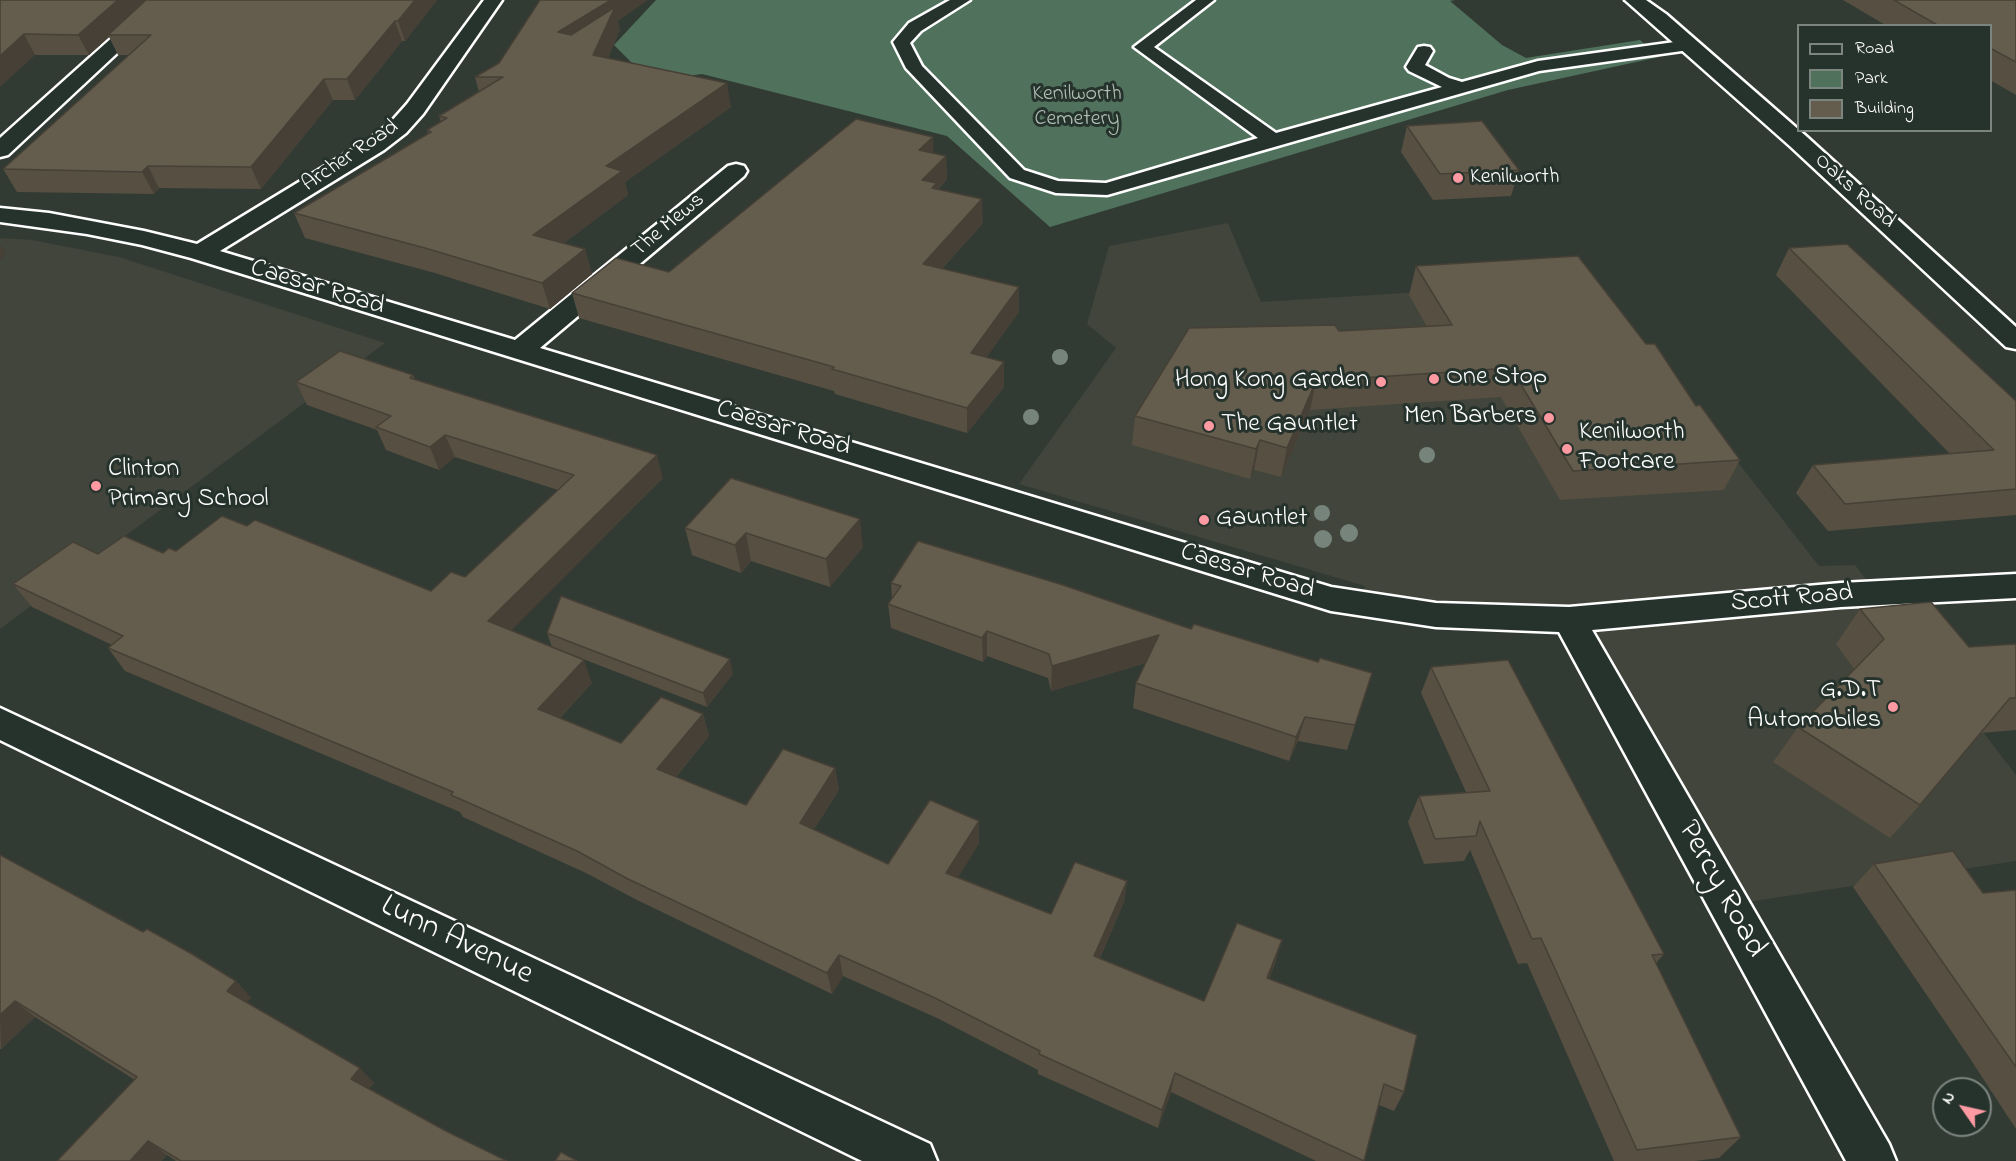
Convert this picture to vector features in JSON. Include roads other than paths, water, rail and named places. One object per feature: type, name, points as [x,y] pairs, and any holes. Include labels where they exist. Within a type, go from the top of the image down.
[{"type":"street","points":[[0,150],[165,0]]},
{"type":"street","name":"Archer Road","points":[[200,253],[376,145],[398,128],[415,109],[494,0]]},
{"type":"street","name":"Oaks Road","points":[[1634,0],[1659,18],[1799,142],[2016,341]]},
{"type":"street","name":"The Mews","points":[[519,351],[736,171]]},
{"type":"street","name":"Caesar Road","points":[[0,214],[110,231],[200,253],[1331,599],[1436,615],[1569,620]]},
{"type":"street","name":"Scott Road","points":[[1569,620],[1841,595],[2016,586]]},
{"type":"street","name":"Percy Road","points":[[1569,620],[1872,1161]]},
{"type":"street","name":"Lunn Avenue","points":[[0,723],[913,1161]]},
{"type":"lane","points":[[962,0],[915,27],[901,42],[915,68],[1017,174],[1056,187],[1107,189],[1538,66],[1689,45]]},
{"type":"lane","points":[[1206,0],[1143,47],[1273,140]]},
{"type":"lane","points":[[1424,51],[1415,67],[1443,82],[1462,87]]},
{"type":"place","name":"Kenilworth","points":[[1458,178]]},
{"type":"place","name":"One Stop","points":[[1434,379]]},
{"type":"place","name":"Hong Kong Garden","points":[[1381,382]]},
{"type":"place","name":"Men Barbers","points":[[1549,418]]},
{"type":"place","name":"The Gauntlet","points":[[1209,426]]},
{"type":"place","name":"Kenilworth Footcare","points":[[1567,449]]},
{"type":"place","name":"Clinton Primary School","points":[[96,486]]},
{"type":"place","name":"Gauntlet","points":[[1204,520]]},
{"type":"place","name":"G.D.T Automobiles","points":[[1893,707]]},
{"type":"park label","name":"Kenilworth Cemetery","points":[[1077,108]]}]
